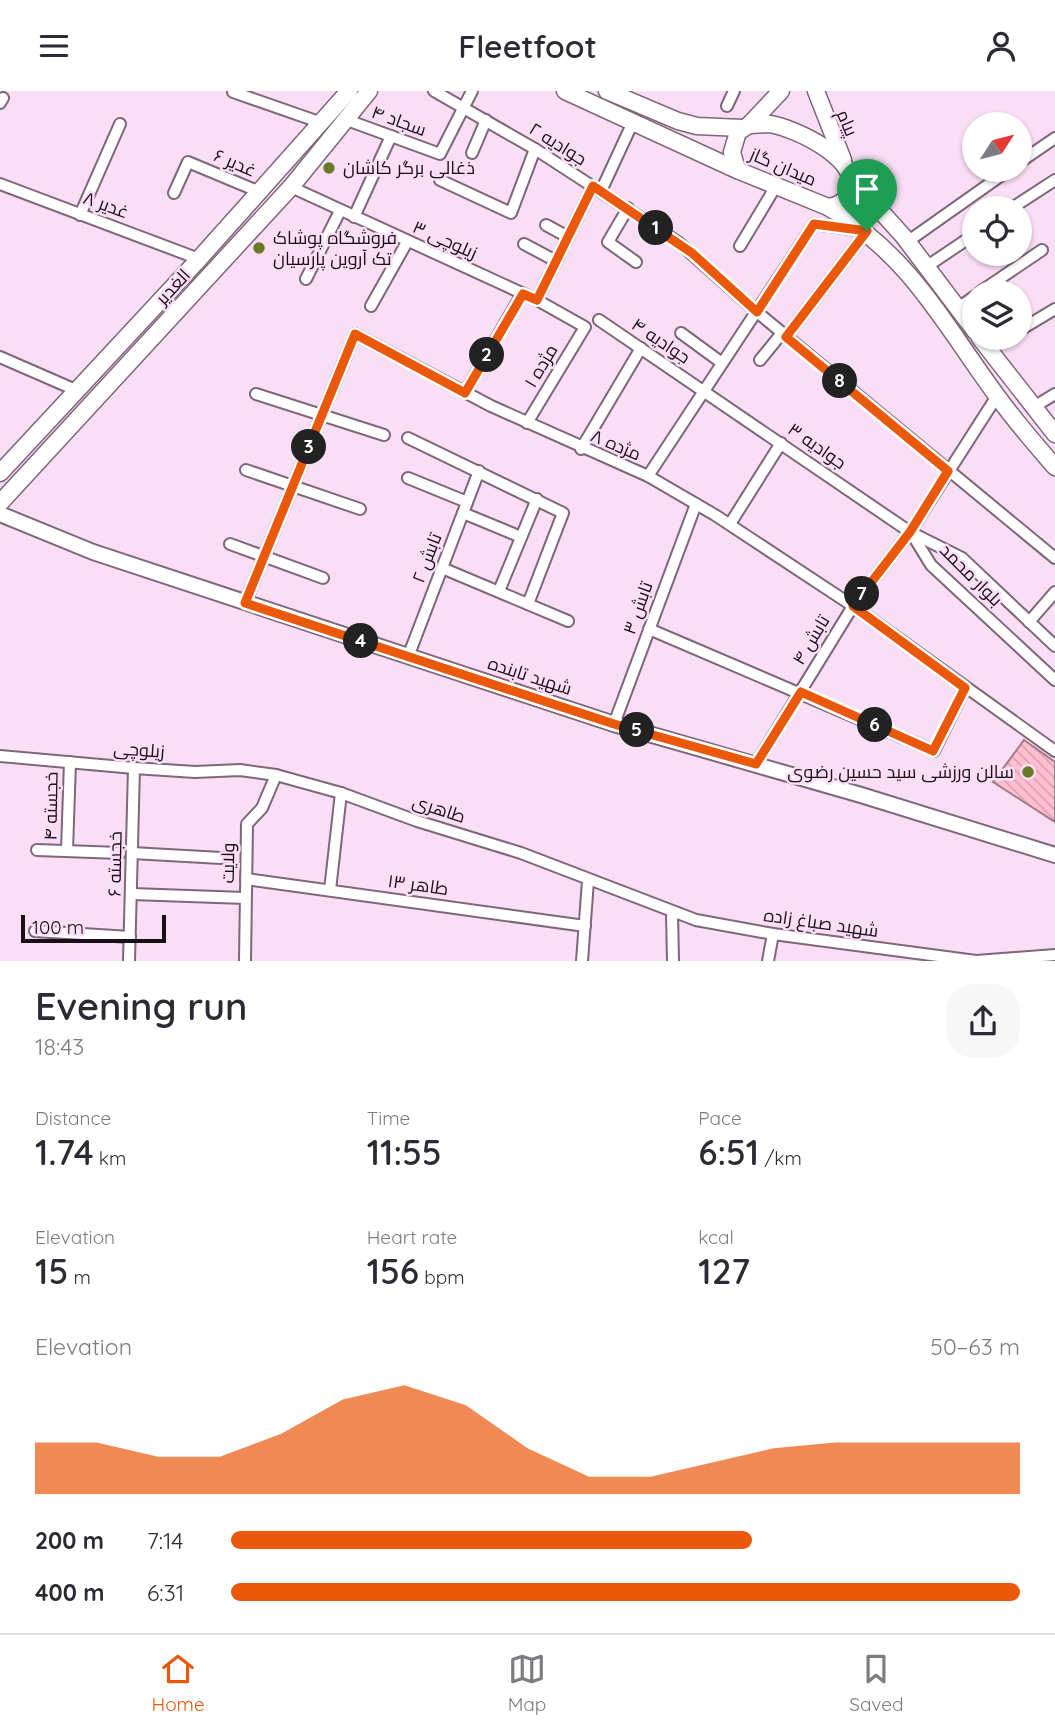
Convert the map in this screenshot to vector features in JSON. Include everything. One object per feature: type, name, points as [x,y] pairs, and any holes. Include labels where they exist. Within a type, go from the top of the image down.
[{"type":"main road","name":"الغدیر","points":[[0,473],[295,154],[349,91]]},
{"type":"main road","name":"الغدیر","points":[[0,503],[309,167],[369,91]]},
{"type":"main road","points":[[565,91],[737,170]]},
{"type":"main road","points":[[607,91],[696,126],[746,127],[780,91]]},
{"type":"main road","name":"پیام","points":[[816,91],[822,113],[848,173]]},
{"type":"main road","name":"میدان گاز","points":[[780,126],[797,132],[827,150],[848,173],[851,187],[847,197],[839,205],[828,207],[737,170],[732,159],[732,146],[746,127],[780,126]]},
{"type":"main road","points":[[295,154],[309,167]]},
{"type":"main road","points":[[848,173],[907,242],[962,313]]},
{"type":"main road","points":[[828,207],[867,231],[908,272],[997,396],[1055,467]]},
{"type":"main road","points":[[989,350],[1055,434]]},
{"type":"street","name":"جوادیه ۲","points":[[434,91],[535,149],[628,208],[692,253],[784,335],[1055,558]]},
{"type":"street","points":[[463,108],[472,91]]},
{"type":"street","points":[[727,106],[734,91]]},
{"type":"street","points":[[233,92],[322,123]]},
{"type":"street","name":"سجاد ۴","points":[[347,120],[440,154],[463,108]]},
{"type":"street","points":[[472,153],[486,120]]},
{"type":"street","points":[[537,300],[568,237],[633,122]]},
{"type":"street","points":[[80,215],[120,124]]},
{"type":"street","points":[[354,217],[391,136]]},
{"type":"street","points":[[1032,154],[1055,138]]},
{"type":"street","points":[[440,180],[511,213],[535,149]]},
{"type":"street","name":"غدیر ۶","points":[[174,193],[188,162],[260,192]]},
{"type":"street","points":[[1030,196],[1055,180]]},
{"type":"street","points":[[907,242],[992,182]]},
{"type":"street","name":"غدیر ۸","points":[[0,184],[199,259]]},
{"type":"street","points":[[740,246],[776,186]]},
{"type":"street","name":"زیلوچی ۳","points":[[290,187],[537,300],[585,327]]},
{"type":"street","points":[[628,208],[608,242],[636,263]]},
{"type":"street","points":[[306,279],[340,211]]},
{"type":"street","points":[[648,476],[814,224],[867,231]]},
{"type":"street","points":[[546,225],[568,237]]},
{"type":"street","points":[[760,360],[784,335],[867,231]]},
{"type":"street","points":[[370,306],[407,242]]},
{"type":"street","points":[[926,267],[962,243]]},
{"type":"street","points":[[524,244],[556,261]]},
{"type":"street","points":[[998,280],[1042,250]]},
{"type":"street","points":[[465,393],[523,294]]},
{"type":"street","points":[[958,308],[962,305]]},
{"type":"street","points":[[1032,323],[1055,309]]},
{"type":"street","name":"جوادیه ۴","points":[[598,320],[704,390]]},
{"type":"street","name":"مژده ۱","points":[[527,423],[585,327]]},
{"type":"street","points":[[681,333],[722,363]]},
{"type":"street","name":"مژده ۸","points":[[321,417],[355,334],[465,393],[581,449],[648,476],[730,524],[853,606],[1055,751]]},
{"type":"street","points":[[581,449],[641,348]]},
{"type":"street","points":[[0,357],[78,391]]},
{"type":"street","name":"جوادیه ۳","points":[[704,390],[910,532]]},
{"type":"street","points":[[256,394],[384,435]]},
{"type":"street","points":[[1032,408],[1055,394]]},
{"type":"street","name":"تابش ۴","points":[[756,764],[853,606],[910,532],[997,396]]},
{"type":"street","points":[[245,603],[321,417]]},
{"type":"street","points":[[408,438],[563,513],[528,604]]},
{"type":"street","points":[[730,524],[781,443]]},
{"type":"street","points":[[246,470],[360,509]]},
{"type":"street","name":"تابش ۲","points":[[408,657],[479,471]]},
{"type":"street","points":[[408,478],[521,537]]},
{"type":"street","points":[[499,591],[537,499]]},
{"type":"street","name":"تابش ۳","points":[[614,724],[696,504]]},
{"type":"street","name":"شهید تابنده","points":[[0,514],[93,552],[614,724],[1055,855]]},
{"type":"street","name":"بلوار محمد","points":[[910,532],[962,558],[1055,646]]},
{"type":"street","name":"بلوار محمد","points":[[910,532],[931,565],[1055,680]]},
{"type":"street","points":[[230,544],[323,578]]},
{"type":"street","points":[[442,568],[568,621]]},
{"type":"street","points":[[1029,622],[1055,592]]},
{"type":"street","points":[[649,629],[801,692],[933,751],[965,688]]},
{"type":"street","name":"زیلوچی","points":[[0,755],[134,768],[240,770],[276,775]]},
{"type":"street","name":"خجسته ۴","points":[[67,850],[69,762]]},
{"type":"street","name":"خجسته ۶","points":[[129,961],[134,768]]},
{"type":"street","name":"طاهری","points":[[276,775],[341,793],[416,821],[578,872],[588,881]]},
{"type":"street","name":"ولایت","points":[[244,961],[247,824],[262,808],[276,775]]},
{"type":"street","points":[[330,890],[341,793]]},
{"type":"street","points":[[37,850],[120,853]]},
{"type":"street","points":[[132,853],[221,858]]},
{"type":"street","name":"طاهر ۱۳","points":[[246,879],[585,926]]},
{"type":"street","points":[[582,961],[588,881]]},
{"type":"street","name":"شهید صباغ زاده","points":[[588,881],[672,913],[773,934],[912,957],[976,961],[1055,955]]},
{"type":"street","points":[[132,894],[245,898]]},
{"type":"street","points":[[672,913],[673,961]]},
{"type":"street","points":[[35,931],[130,937]]},
{"type":"street","points":[[768,961],[773,934]]},
{"type":"building","name":"سالن ورزشی سید حسین رضوی","points":[[1024,740],[1055,762],[1055,822],[993,782]]},
{"type":"place","name":"ذغالی برگر کاشان","points":[[329,168]]},
{"type":"place","name":"فروشگاه پوشاک تک آروین پارسیان","points":[[259,248]]},
{"type":"place","name":"سالن ورزشی سید حسین رضوی","points":[[1028,772]]},
{"type":"route","points":[[593,186],[678,242],[757,312],[814,224],[867,231],[786,337],[948,471],[910,532],[853,606],[965,688],[933,751],[801,692],[756,764],[614,724],[245,603],[355,334],[465,393],[523,294],[537,300],[593,186]]}]
